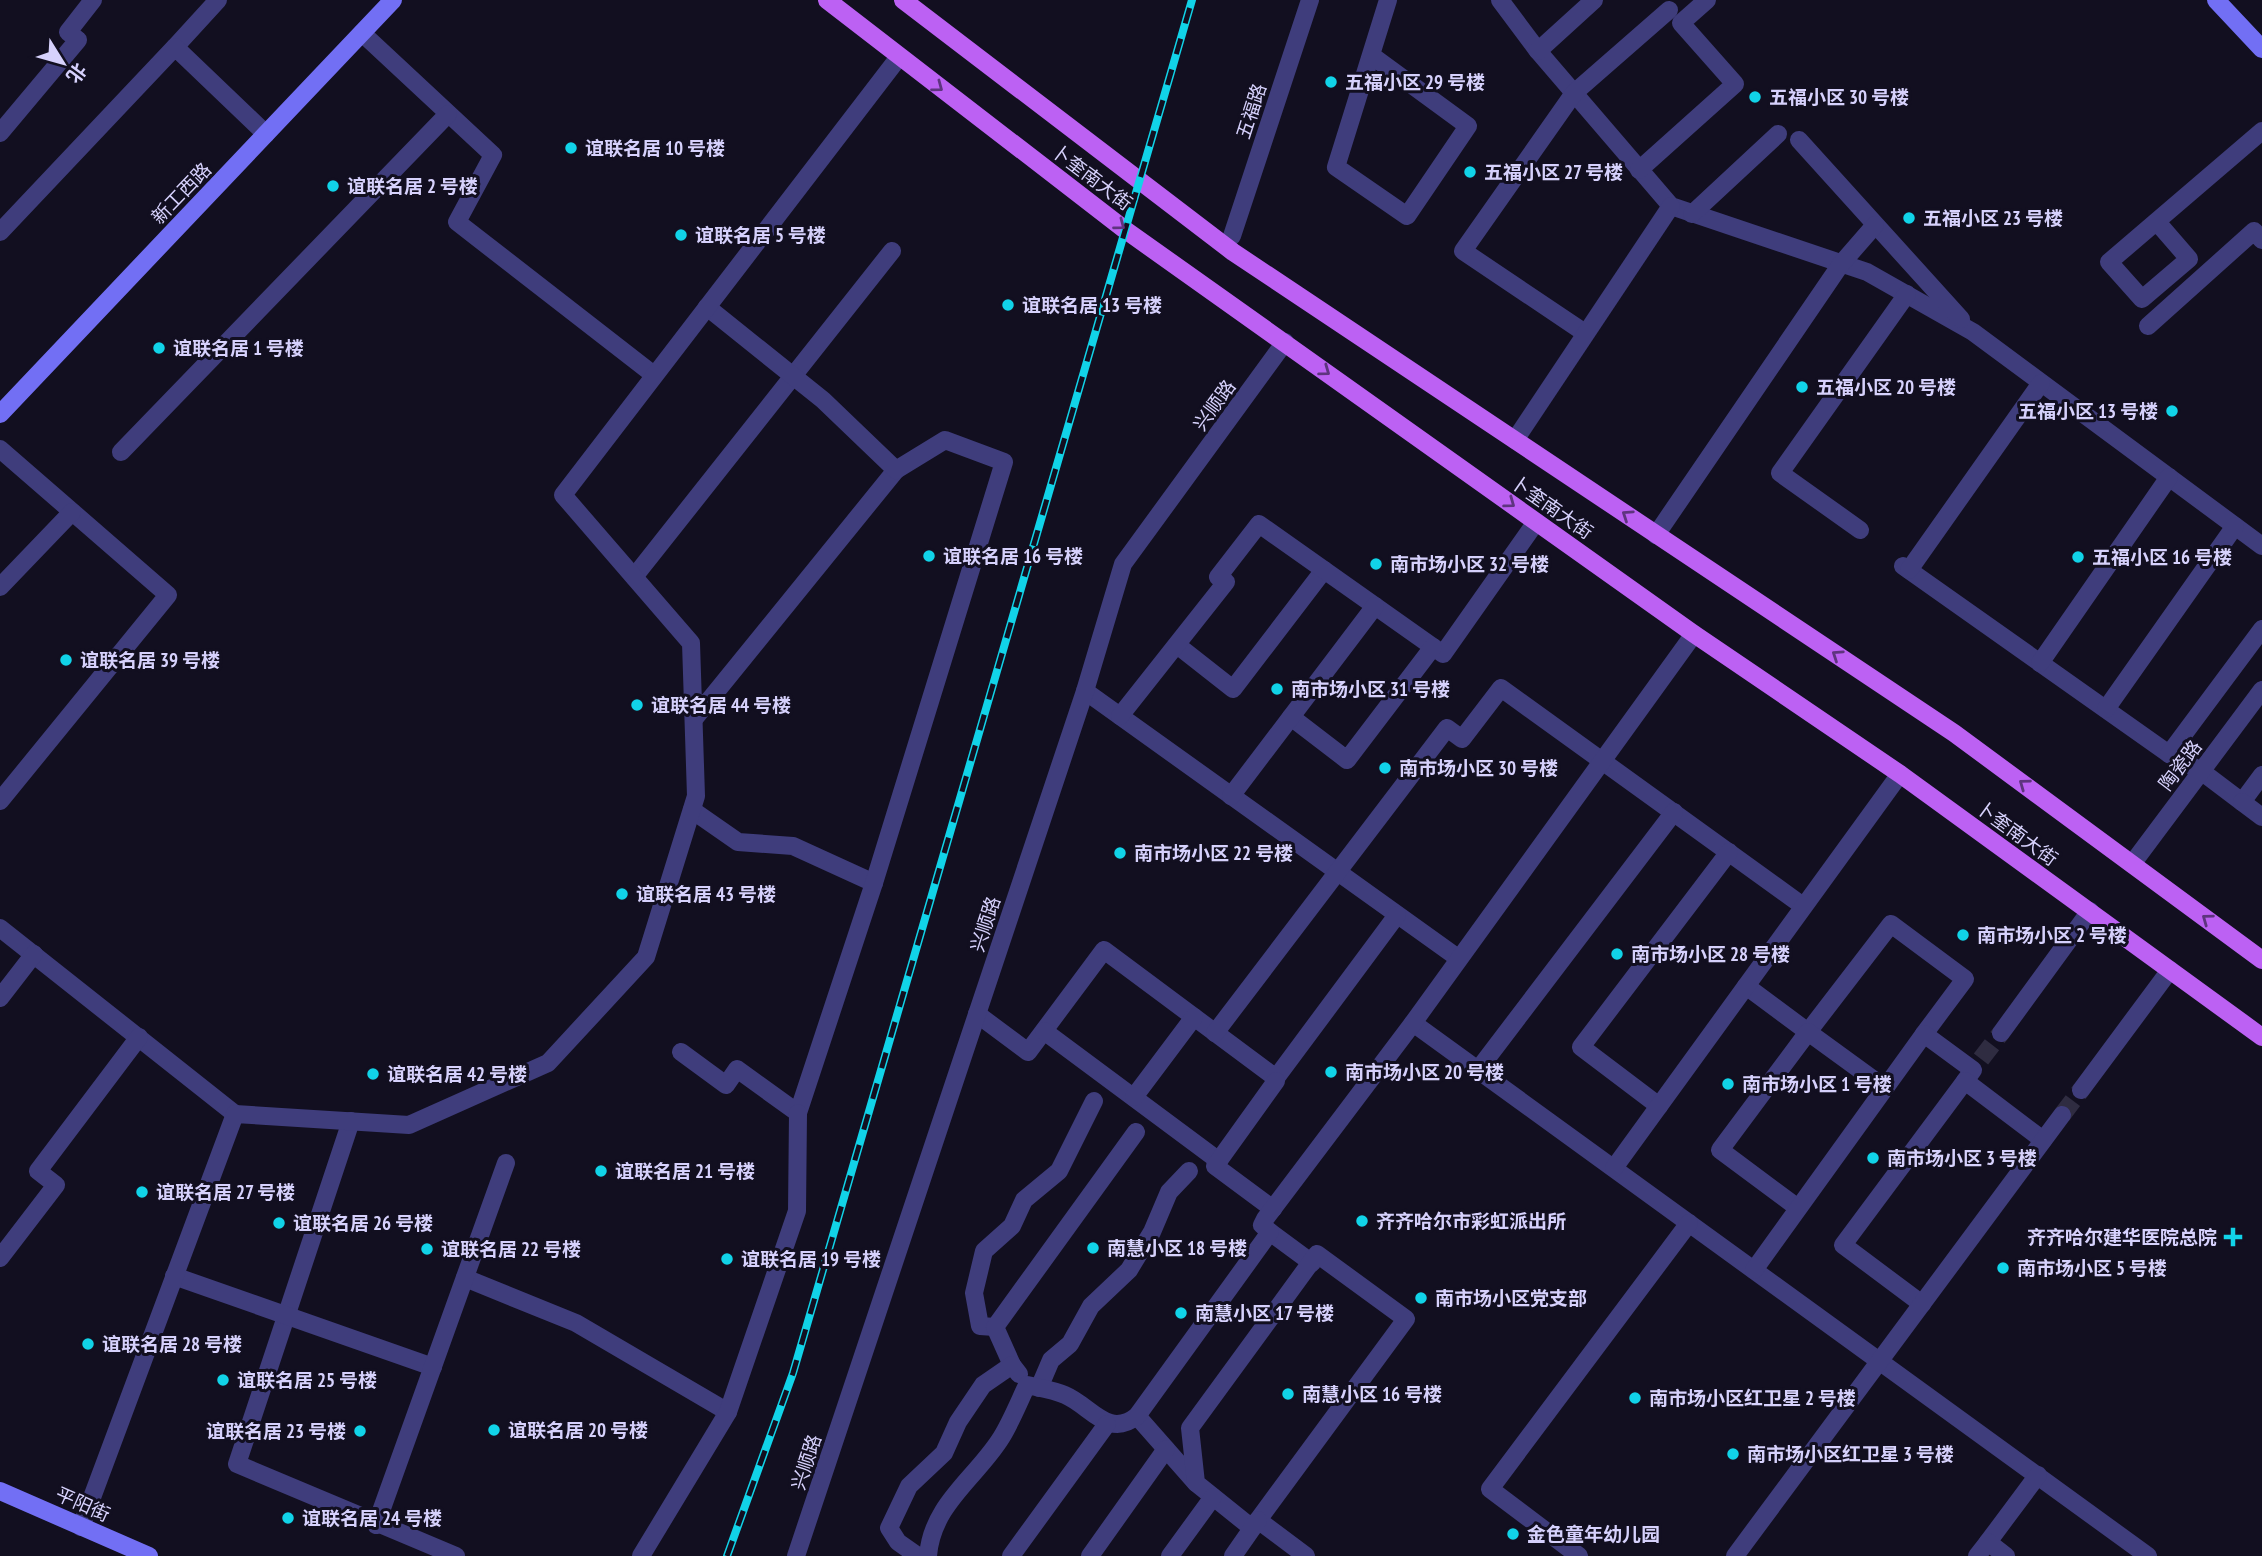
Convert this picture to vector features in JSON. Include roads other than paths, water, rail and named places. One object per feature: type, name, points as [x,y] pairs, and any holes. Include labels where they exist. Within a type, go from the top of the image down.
[{"type":"main road","name":"新工西路","points":[[0,414],[393,0]]},
{"type":"main road","name":"卜奎南大街","points":[[827,0],[1125,229],[1695,634],[1900,774],[2262,1037]]},
{"type":"main road","name":"卜奎南大街","points":[[903,0],[1233,252],[1954,733],[2262,960]]},
{"type":"main road","points":[[2216,0],[2262,49]]},
{"type":"main road","name":"平阳街","points":[[0,1491],[149,1556]]},
{"type":"street","points":[[0,134],[78,40],[68,32],[93,0]]},
{"type":"street","points":[[0,232],[218,0]]},
{"type":"street","name":"五福路","points":[[1232,236],[1310,0]]},
{"type":"street","points":[[1371,55],[1468,127],[1407,216],[1336,167],[1388,0]]},
{"type":"street","points":[[1500,0],[1538,51],[1671,206],[1867,272],[1907,294],[1973,332],[2262,546]]},
{"type":"street","points":[[1538,51],[1594,0]]},
{"type":"street","points":[[1585,333],[1463,251],[1574,93],[1677,11],[1707,0]]},
{"type":"street","points":[[1639,170],[1735,84],[1677,11]]},
{"type":"street","points":[[362,33],[493,155],[457,222],[654,375]]},
{"type":"street","points":[[174,47],[266,134]]},
{"type":"street","points":[[0,928],[235,1114],[409,1125],[548,1063],[646,957],[696,796],[691,643],[563,495],[899,57]]},
{"type":"street","points":[[121,452],[448,114]]},
{"type":"street","points":[[2157,222],[2189,259],[2142,299],[2109,262],[2262,131]]},
{"type":"street","points":[[1692,214],[1778,134]]},
{"type":"street","points":[[1799,141],[1973,332]]},
{"type":"street","points":[[1515,440],[1671,206]]},
{"type":"street","points":[[1656,534],[1842,264],[1875,225]]},
{"type":"street","points":[[2148,327],[2254,231],[2262,240]]},
{"type":"street","points":[[634,577],[892,250]]},
{"type":"street","points":[[1860,530],[1780,473],[1907,294]]},
{"type":"street","points":[[707,307],[823,400],[896,470]]},
{"type":"street","name":"兴顺路","points":[[796,1556],[1085,691],[1123,564],[1285,342]]},
{"type":"street","points":[[2041,383],[1906,568],[2169,754],[2201,771],[2262,817]]},
{"type":"street","points":[[641,1556],[728,1412],[797,1211],[798,1113],[874,883],[1004,462],[945,440],[896,470],[694,719]]},
{"type":"street","points":[[0,449],[168,595],[0,802]]},
{"type":"street","points":[[2040,663],[2169,477]]},
{"type":"street","points":[[0,587],[72,512]]},
{"type":"street","points":[[1120,716],[1226,583],[1218,577],[1259,524],[1443,654],[1536,522]]},
{"type":"street","points":[[2106,709],[2235,526]]},
{"type":"street","points":[[1177,645],[1233,689],[1324,570]]},
{"type":"street","points":[[1231,796],[1375,606]]},
{"type":"street","points":[[2169,754],[2262,629]]},
{"type":"street","points":[[1311,1263],[1262,1225],[1413,1023],[1695,634]]},
{"type":"street","points":[[1291,717],[1347,760],[1433,647]]},
{"type":"street","points":[[1215,1033],[1447,728],[1462,739],[1501,688],[1803,906]]},
{"type":"street","name":"陶瓷路","points":[[2132,864],[2262,690]]},
{"type":"street","points":[[1085,691],[1458,958]]},
{"type":"street","points":[[1614,1168],[1900,774]]},
{"type":"street","points":[[2242,802],[2262,775]]},
{"type":"street","points":[[692,810],[738,842],[793,846],[874,883]]},
{"type":"street","points":[[1478,1070],[1674,812]]},
{"type":"street","points":[[1659,1106],[1581,1047],[1729,852]]},
{"type":"street","points":[[2001,1033],[2090,911]]},
{"type":"street","points":[[977,1014],[1028,1052],[1104,950],[1276,1078],[1397,915]]},
{"type":"street","points":[[1754,1270],[1965,979],[1891,924],[1720,1150],[1798,1208]]},
{"type":"street","points":[[0,998],[34,954]]},
{"type":"street","points":[[2081,1090],[2170,970]]},
{"type":"street","points":[[1746,986],[1885,1088]]},
{"type":"street","points":[[1134,1097],[1194,1017]]},
{"type":"street","points":[[1413,1023],[2038,1475],[2144,1555]]},
{"type":"street","points":[[1044,1031],[1219,1161]]},
{"type":"street","points":[[1924,1034],[1973,1070],[2043,1140]]},
{"type":"street","points":[[0,1258],[56,1185],[38,1171],[139,1038]]},
{"type":"street","points":[[681,1052],[726,1085],[737,1069],[798,1113]]},
{"type":"street","points":[[1922,1304],[1843,1245],[1973,1070]]},
{"type":"street","points":[[1273,1209],[1215,1166],[1276,1081]]},
{"type":"street","points":[[995,1326],[980,1326],[974,1293],[984,1251],[1012,1226],[1024,1200],[1059,1171],[1094,1101]]},
{"type":"street","points":[[81,1527],[235,1114]]},
{"type":"street","points":[[1735,1556],[2062,1115]]},
{"type":"street","points":[[351,1121],[237,1464],[376,1525],[456,1556]]},
{"type":"street","points":[[995,1326],[1136,1132]]},
{"type":"street","points":[[376,1525],[506,1163]]},
{"type":"street","points":[[928,1556],[929,1541],[956,1489],[1000,1440],[1051,1360],[1070,1344],[1091,1306],[1129,1270],[1152,1232],[1169,1192],[1189,1171]]},
{"type":"street","points":[[1579,1556],[1490,1489],[1689,1223]]},
{"type":"street","points":[[995,1326],[1012,1365],[1033,1386],[1067,1395],[1107,1424],[1129,1423],[1137,1416],[1270,1232]]},
{"type":"street","points":[[1196,1483],[1190,1428],[1317,1254],[1406,1319],[1233,1556]]},
{"type":"street","points":[[174,1276],[433,1367]]},
{"type":"street","points":[[465,1278],[576,1323],[728,1412]]},
{"type":"street","points":[[918,1556],[898,1542],[889,1528],[909,1486],[944,1453],[958,1422],[983,1385],[1012,1365]]},
{"type":"street","points":[[1137,1416],[1196,1483],[1213,1497],[1306,1556]]},
{"type":"street","points":[[1010,1556],[1107,1424]]},
{"type":"street","points":[[1090,1556],[1166,1449]]},
{"type":"street","points":[[2007,1556],[1983,1549],[2038,1475]]},
{"type":"street","points":[[1170,1556],[1213,1497]]},
{"type":"tunnel","points":[[1981,1059],[2001,1033]]},
{"type":"tunnel","points":[[2062,1115],[2081,1090]]},
{"type":"railway","points":[[727,1556],[793,1373],[1192,0]]},
{"type":"place","name":"五福小区 29 号楼","points":[[1331,82]]},
{"type":"place","name":"五福小区 30 号楼","points":[[1755,97]]},
{"type":"place","name":"谊联名居 10 号楼","points":[[571,148]]},
{"type":"place","name":"五福小区 27 号楼","points":[[1470,172]]},
{"type":"place","name":"谊联名居 2 号楼","points":[[333,186]]},
{"type":"place","name":"五福小区 23 号楼","points":[[1909,218]]},
{"type":"place","name":"谊联名居 5 号楼","points":[[681,235]]},
{"type":"place","name":"谊联名居 13 号楼","points":[[1008,305]]},
{"type":"place","name":"谊联名居 1 号楼","points":[[159,348]]},
{"type":"place","name":"五福小区 20 号楼","points":[[1802,387]]},
{"type":"place","name":"五福小区 13 号楼","points":[[2172,411]]},
{"type":"place","name":"谊联名居 16 号楼","points":[[929,556]]},
{"type":"place","name":"五福小区 16 号楼","points":[[2078,557]]},
{"type":"place","name":"南市场小区 32 号楼","points":[[1376,564]]},
{"type":"place","name":"谊联名居 39 号楼","points":[[66,660]]},
{"type":"place","name":"南市场小区 31 号楼","points":[[1277,689]]},
{"type":"place","name":"谊联名居 44 号楼","points":[[637,705]]},
{"type":"place","name":"南市场小区 30 号楼","points":[[1385,768]]},
{"type":"place","name":"南市场小区 22 号楼","points":[[1120,853]]},
{"type":"place","name":"谊联名居 43 号楼","points":[[622,894]]},
{"type":"place","name":"南市场小区 2 号楼","points":[[1963,935]]},
{"type":"place","name":"南市场小区 28 号楼","points":[[1617,954]]},
{"type":"place","name":"南市场小区 20 号楼","points":[[1331,1072]]},
{"type":"place","name":"谊联名居 42 号楼","points":[[373,1074]]},
{"type":"place","name":"南市场小区 1 号楼","points":[[1728,1084]]},
{"type":"place","name":"南市场小区 3 号楼","points":[[1873,1158]]},
{"type":"place","name":"谊联名居 21 号楼","points":[[601,1171]]},
{"type":"place","name":"谊联名居 27 号楼","points":[[142,1192]]},
{"type":"place","name":"齐齐哈尔市彩虹派出所","points":[[1362,1221]]},
{"type":"place","name":"谊联名居 26 号楼","points":[[279,1223]]},
{"type":"place","name":"齐齐哈尔建华医院总院","points":[[2233,1237]]},
{"type":"place","name":"南慧小区 18 号楼","points":[[1093,1248]]},
{"type":"place","name":"谊联名居 22 号楼","points":[[427,1249]]},
{"type":"place","name":"谊联名居 19 号楼","points":[[727,1259]]},
{"type":"place","name":"南市场小区 5 号楼","points":[[2003,1268]]},
{"type":"place","name":"南市场小区党支部","points":[[1421,1298]]},
{"type":"place","name":"南慧小区 17 号楼","points":[[1181,1313]]},
{"type":"place","name":"谊联名居 28 号楼","points":[[88,1344]]},
{"type":"place","name":"谊联名居 25 号楼","points":[[223,1380]]},
{"type":"place","name":"南慧小区 16 号楼","points":[[1288,1394]]},
{"type":"place","name":"南市场小区红卫星 2 号楼","points":[[1635,1398]]},
{"type":"place","name":"谊联名居 20 号楼","points":[[494,1430]]},
{"type":"place","name":"谊联名居 23 号楼","points":[[360,1431]]},
{"type":"place","name":"南市场小区红卫星 3 号楼","points":[[1733,1454]]},
{"type":"place","name":"谊联名居 24 号楼","points":[[288,1518]]},
{"type":"place","name":"金色童年幼儿园","points":[[1513,1534]]}]
